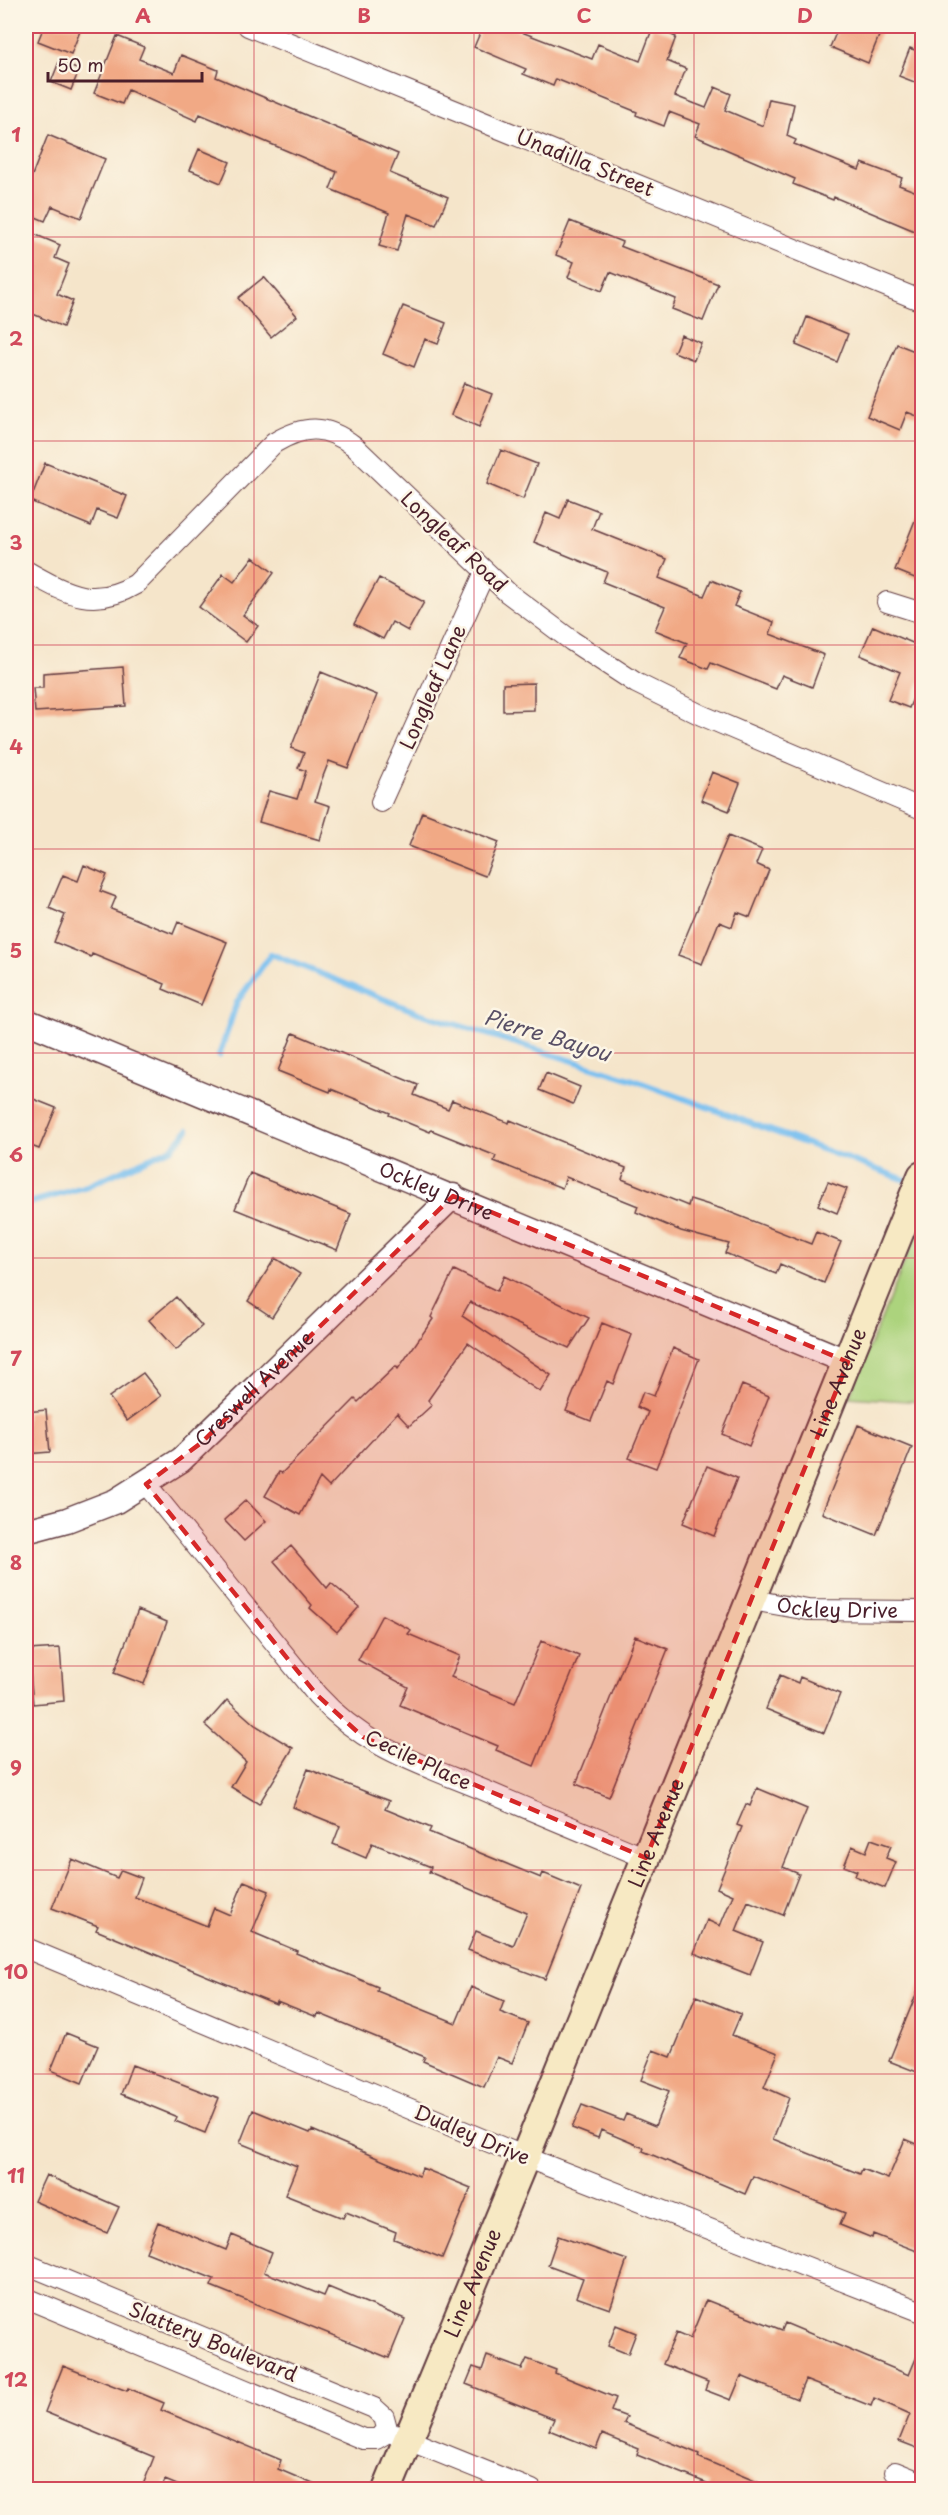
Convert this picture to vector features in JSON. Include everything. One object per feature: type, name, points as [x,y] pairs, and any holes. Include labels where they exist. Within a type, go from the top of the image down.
[{"type":"main road","name":"Line Avenue","points":[[387,2490],[398,2436],[525,2157],[922,1176]]},
{"type":"street","name":"Unadilla Street","points":[[248,26],[922,301]]},
{"type":"street","name":"Longleaf Road","points":[[26,571],[75,596],[98,598],[120,594],[136,585],[274,443],[292,432],[312,429],[333,432],[354,446],[508,593],[572,641],[636,683],[700,715],[922,809]]},
{"type":"street","name":"Longleaf Lane","points":[[381,802],[485,572]]},
{"type":"street","points":[[887,602],[922,613]]},
{"type":"street","name":"Ockley Drive","points":[[26,1021],[453,1196],[848,1362]]},
{"type":"street","name":"Creswell Avenue","points":[[26,1531],[68,1521],[116,1502],[146,1484],[201,1443],[453,1196]]},
{"type":"street","name":"Cecile Place","points":[[146,1484],[317,1695],[333,1713],[363,1737],[405,1758],[646,1858]]},
{"type":"street","name":"Ockley Drive","points":[[752,1600],[808,1610],[922,1611]]},
{"type":"street","name":"Dudley Drive","points":[[26,1948],[525,2157],[922,2312]]},
{"type":"street","name":"Slattery Boulevard","points":[[26,2264],[374,2408],[398,2436],[363,2439],[26,2298]]},
{"type":"street","points":[[398,2436],[532,2490]]},
{"type":"street","points":[[895,2472],[922,2483]]},
{"type":"highlighted area","points":[[453,1196],[848,1362],[646,1858],[363,1737],[317,1695],[146,1484],[201,1443]]},
{"type":"green space","points":[[922,1218],[922,1402],[849,1397],[919,1227]]},
{"type":"building","points":[[44,26],[82,26],[71,54],[38,41]]},
{"type":"building","points":[[483,26],[506,26],[592,59],[598,44],[640,61],[653,27],[676,37],[667,61],[686,69],[675,96],[706,108],[715,87],[731,94],[725,110],[763,126],[769,99],[794,104],[787,136],[796,140],[794,144],[859,170],[862,163],[902,178],[899,185],[922,194],[922,234],[834,197],[833,200],[793,184],[795,179],[695,136],[700,124],[669,112],[664,126],[636,115],[637,112],[556,79],[553,86],[523,74],[526,69],[474,47]]},
{"type":"building","points":[[839,26],[883,26],[868,63],[830,47]]},
{"type":"building","points":[[117,36],[144,47],[139,59],[174,73],[181,55],[218,70],[216,77],[398,154],[390,173],[448,197],[436,225],[408,214],[397,251],[379,246],[389,213],[330,189],[337,172],[200,114],[197,121],[128,90],[122,104],[94,93]]},
{"type":"building","points":[[910,48],[922,53],[922,85],[899,76]]},
{"type":"building","points":[[59,62],[79,70],[71,90],[51,82]]},
{"type":"building","points":[[48,135],[105,159],[81,218],[52,206],[45,221],[26,213],[26,181],[29,183]]},
{"type":"building","points":[[199,149],[230,162],[221,183],[190,170]]},
{"type":"building","points":[[570,221],[622,242],[620,246],[718,284],[703,321],[672,309],[676,299],[610,272],[602,291],[568,277],[574,262],[556,255]]},
{"type":"building","points":[[29,232],[60,245],[55,258],[69,264],[57,294],[73,301],[63,327],[26,311],[26,241]]},
{"type":"building","points":[[264,277],[297,316],[271,337],[238,298]]},
{"type":"building","points":[[403,306],[446,323],[438,344],[425,339],[414,367],[383,354]]},
{"type":"building","points":[[807,317],[848,334],[837,362],[796,345]]},
{"type":"building","points":[[681,335],[701,343],[694,360],[674,352]]},
{"type":"building","points":[[897,344],[922,354],[922,418],[907,412],[900,430],[867,416]]},
{"type":"building","points":[[464,383],[492,394],[479,427],[451,415]]},
{"type":"building","points":[[501,450],[537,464],[523,499],[487,484]]},
{"type":"building","points":[[45,463],[127,496],[118,518],[97,510],[91,526],[30,501]]},
{"type":"building","points":[[568,499],[599,511],[592,529],[667,559],[659,578],[704,596],[711,580],[740,592],[734,606],[774,622],[770,634],[824,655],[812,687],[782,675],[776,689],[711,663],[708,669],[680,658],[687,643],[655,630],[665,607],[603,582],[607,572],[534,542],[546,513],[560,519]]},
{"type":"building","points":[[922,503],[922,581],[895,570]]},
{"type":"building","points":[[253,557],[274,573],[243,615],[258,626],[246,642],[199,607],[223,574],[234,582]]},
{"type":"building","points":[[379,578],[424,602],[408,631],[392,622],[383,639],[354,624]]},
{"type":"building","points":[[873,626],[922,647],[922,676],[909,708],[888,700],[900,672],[860,655]]},
{"type":"building","points":[[123,667],[126,706],[35,712],[33,688],[43,688],[43,673]]},
{"type":"building","points":[[321,672],[377,695],[348,768],[329,761],[315,801],[330,806],[320,840],[259,822],[269,791],[297,799],[306,771],[298,768],[304,753],[291,748]]},
{"type":"building","points":[[534,683],[534,710],[503,711],[503,684]]},
{"type":"building","points":[[712,772],[740,783],[729,811],[701,800]]},
{"type":"building","points":[[422,812],[499,842],[485,876],[409,846]]},
{"type":"building","points":[[728,836],[762,850],[756,864],[769,870],[750,917],[737,912],[732,927],[719,922],[702,964],[678,955]]},
{"type":"building","points":[[84,865],[107,875],[100,891],[116,897],[111,909],[173,934],[178,922],[227,942],[201,1005],[163,989],[165,984],[92,954],[91,957],[54,942],[65,915],[49,908],[63,875],[78,881]]},
{"type":"building","points":[[293,1033],[418,1085],[414,1095],[448,1109],[452,1100],[509,1123],[510,1120],[626,1168],[622,1179],[688,1206],[690,1199],[811,1244],[816,1232],[841,1242],[824,1283],[780,1264],[776,1274],[725,1253],[729,1244],[681,1231],[636,1212],[638,1206],[566,1177],[562,1188],[494,1161],[496,1156],[431,1130],[430,1132],[331,1089],[330,1092],[278,1071]]},
{"type":"building","points":[[546,1073],[580,1087],[573,1104],[539,1090]]},
{"type":"building","points":[[26,1096],[56,1108],[39,1149],[26,1144]]},
{"type":"building","points":[[250,1173],[351,1214],[337,1250],[235,1209]]},
{"type":"building","points":[[828,1182],[847,1189],[837,1213],[818,1205]]},
{"type":"building","points":[[275,1258],[300,1274],[272,1317],[248,1301]]},
{"type":"building","points":[[454,1270],[497,1291],[504,1276],[589,1318],[569,1348],[470,1302],[462,1316],[551,1375],[540,1392],[468,1343],[428,1400],[432,1405],[409,1426],[397,1413],[329,1487],[320,1478],[300,1515],[265,1496],[279,1472],[282,1473],[355,1399],[358,1402],[396,1366],[398,1369],[433,1319],[431,1317]]},
{"type":"building","points":[[176,1297],[202,1326],[176,1350],[149,1320]]},
{"type":"building","points":[[602,1323],[632,1335],[613,1384],[607,1381],[591,1421],[566,1411]]},
{"type":"building","points":[[673,1348],[699,1359],[656,1468],[629,1458],[648,1412],[637,1407],[643,1392],[654,1396]]},
{"type":"building","points":[[143,1373],[161,1396],[127,1421],[109,1397]]},
{"type":"building","points":[[742,1385],[769,1396],[749,1446],[722,1434]]},
{"type":"building","points":[[46,1410],[50,1452],[26,1454],[26,1412]]},
{"type":"building","points":[[858,1425],[912,1447],[876,1535],[822,1513]]},
{"type":"building","points":[[707,1466],[737,1478],[714,1536],[683,1523]]},
{"type":"building","points":[[246,1500],[266,1521],[244,1541],[224,1520]]},
{"type":"building","points":[[291,1546],[327,1588],[331,1583],[359,1607],[337,1632],[310,1608],[312,1605],[274,1561]]},
{"type":"building","points":[[138,1610],[167,1622],[144,1684],[114,1673]]},
{"type":"building","points":[[382,1615],[411,1630],[408,1634],[460,1656],[451,1677],[515,1703],[541,1641],[579,1656],[534,1766],[496,1750],[498,1746],[400,1705],[408,1687],[358,1660]]},
{"type":"building","points":[[635,1636],[668,1649],[609,1797],[576,1784]]},
{"type":"building","points":[[60,1648],[64,1701],[33,1704],[28,1650]]},
{"type":"building","points":[[780,1675],[798,1683],[800,1677],[840,1694],[824,1733],[766,1709]]},
{"type":"building","points":[[227,1700],[255,1725],[293,1748],[259,1804],[231,1787],[246,1762],[205,1725]]},
{"type":"building","points":[[308,1769],[389,1801],[385,1809],[431,1828],[429,1832],[541,1878],[543,1873],[581,1889],[545,1979],[468,1950],[476,1931],[513,1946],[527,1913],[429,1872],[431,1867],[372,1843],[366,1858],[333,1844],[340,1826],[293,1807]]},
{"type":"building","points":[[757,1788],[807,1809],[783,1867],[799,1874],[783,1915],[748,1901],[736,1931],[763,1942],[750,1975],[694,1953],[707,1920],[720,1926],[733,1895],[717,1888],[742,1827],[737,1825],[746,1804],[750,1806]]},
{"type":"building","points":[[871,1839],[891,1846],[886,1858],[896,1862],[885,1888],[855,1876],[857,1871],[844,1866],[852,1846],[866,1852]]},
{"type":"building","points":[[72,1859],[117,1878],[121,1870],[142,1878],[135,1897],[207,1926],[214,1908],[230,1915],[244,1881],[269,1891],[252,1932],[378,1987],[377,1991],[456,2023],[471,1987],[504,2001],[500,2012],[528,2023],[512,2063],[497,2057],[484,2087],[423,2061],[425,2057],[318,2013],[317,2017],[277,2001],[276,2004],[96,1930],[98,1926],[52,1908]]},
{"type":"building","points":[[922,1980],[922,2074],[889,2061]]},
{"type":"building","points":[[696,1996],[741,2014],[732,2035],[778,2053],[764,2087],[789,2098],[773,2139],[860,2174],[862,2169],[888,2179],[905,2139],[922,2146],[922,2253],[873,2234],[872,2238],[840,2225],[845,2213],[753,2176],[745,2194],[643,2151],[644,2148],[601,2130],[598,2138],[572,2128],[582,2105],[623,2121],[626,2114],[655,2126],[669,2091],[641,2080],[653,2050],[671,2057]]},
{"type":"building","points":[[66,2033],[98,2046],[82,2083],[51,2070]]},
{"type":"building","points":[[132,2065],[219,2098],[205,2133],[175,2121],[177,2117],[121,2094]]},
{"type":"building","points":[[253,2110],[310,2133],[312,2130],[419,2176],[422,2168],[471,2188],[442,2258],[394,2239],[396,2232],[346,2212],[343,2218],[285,2195],[297,2166],[240,2143]]},
{"type":"building","points":[[46,2175],[119,2207],[107,2233],[34,2201]]},
{"type":"building","points":[[158,2222],[226,2250],[232,2235],[272,2252],[264,2272],[324,2296],[328,2287],[405,2319],[389,2358],[211,2286],[214,2279],[146,2252]]},
{"type":"building","points":[[558,2236],[627,2260],[610,2309],[576,2297],[583,2278],[548,2265]]},
{"type":"building","points":[[706,2300],[782,2330],[785,2323],[909,2375],[922,2344],[922,2450],[899,2441],[910,2414],[874,2398],[871,2406],[805,2380],[797,2399],[741,2376],[731,2400],[705,2390],[708,2382],[663,2364],[676,2333],[690,2339]]},
{"type":"building","points":[[616,2325],[636,2333],[628,2354],[608,2346]]},
{"type":"building","points":[[487,2356],[522,2369],[527,2359],[556,2370],[555,2373],[616,2398],[611,2411],[627,2417],[624,2423],[699,2454],[698,2457],[776,2490],[707,2490],[709,2484],[637,2455],[639,2449],[602,2434],[596,2449],[549,2430],[554,2419],[466,2384],[473,2367],[482,2370]]},
{"type":"building","points":[[63,2366],[164,2403],[161,2410],[281,2460],[278,2469],[327,2490],[189,2490],[165,2480],[161,2490],[141,2490],[154,2457],[45,2412]]},
{"type":"waterway","name":"Pierre Bayou","points":[[219,1056],[237,1002],[271,954],[419,1013],[631,1079],[911,1182]]},
{"type":"waterway","name":"Pierre Bayou","points":[[26,1204],[87,1186],[172,1148],[188,1130]]}]
